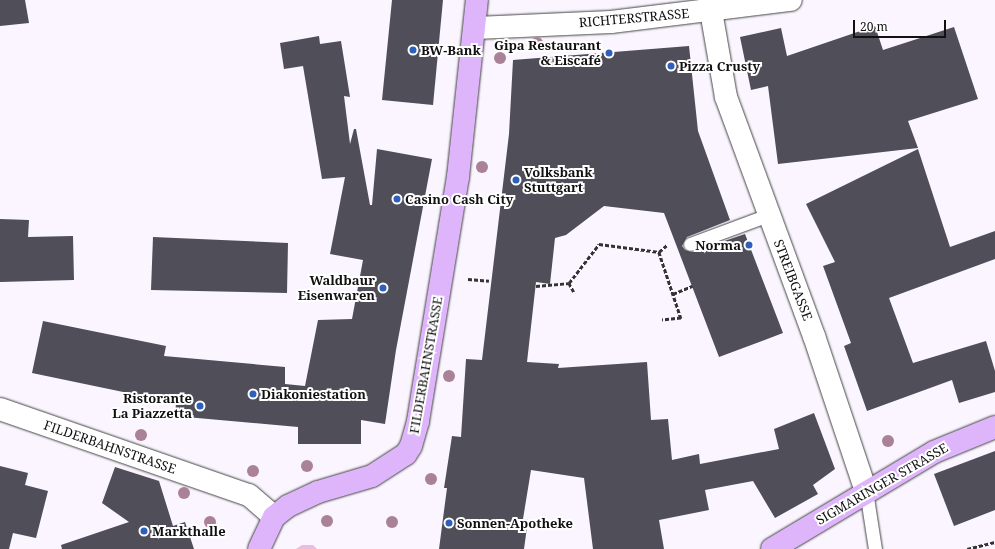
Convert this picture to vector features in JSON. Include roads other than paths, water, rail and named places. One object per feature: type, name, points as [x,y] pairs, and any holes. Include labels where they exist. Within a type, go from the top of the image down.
[{"type":"main road","name":"FILDERBAHNSTRASSE","points":[[274,517],[288,506],[318,492],[372,476],[406,454],[411,446],[418,421],[458,177],[476,28],[477,0]]},
{"type":"main road","name":"SIGMARINGER STRASSE","points":[[772,549],[866,491],[934,452],[995,427]]},
{"type":"main road","points":[[259,549],[274,517]]},
{"type":"street","name":"RICHTERSTRASSE","points":[[476,28],[611,22],[791,0]]},
{"type":"street","name":"STREIBGASSE","points":[[710,11],[726,97],[768,215],[814,336],[866,491]]},
{"type":"street","name":"FILDERBAHNSTRASSE","points":[[0,409],[249,495],[274,517]]},
{"type":"lane","points":[[690,244],[768,215]]},
{"type":"lane","name":"STREIBGASSE","points":[[866,491],[875,549]]},
{"type":"place","name":"BW-Bank","points":[[413,50]]},
{"type":"place","name":"Gipa Restaurant & Eiscafé","points":[[609,53]]},
{"type":"place","name":"Pizza Crusty","points":[[671,66]]},
{"type":"place","name":"Volksbank Stuttgart","points":[[516,180]]},
{"type":"place","name":"Casino Cash City","points":[[397,199]]},
{"type":"place","name":"Norma","points":[[749,245]]},
{"type":"place","name":"Waldbaur Eisenwaren","points":[[383,288]]},
{"type":"place","name":"Diakoniestation","points":[[253,394]]},
{"type":"place","name":"Ristorante La Piazzetta","points":[[200,406]]},
{"type":"place","name":"Sonnen-Apotheke","points":[[449,523]]},
{"type":"place","name":"Markthalle","points":[[144,531]]}]
